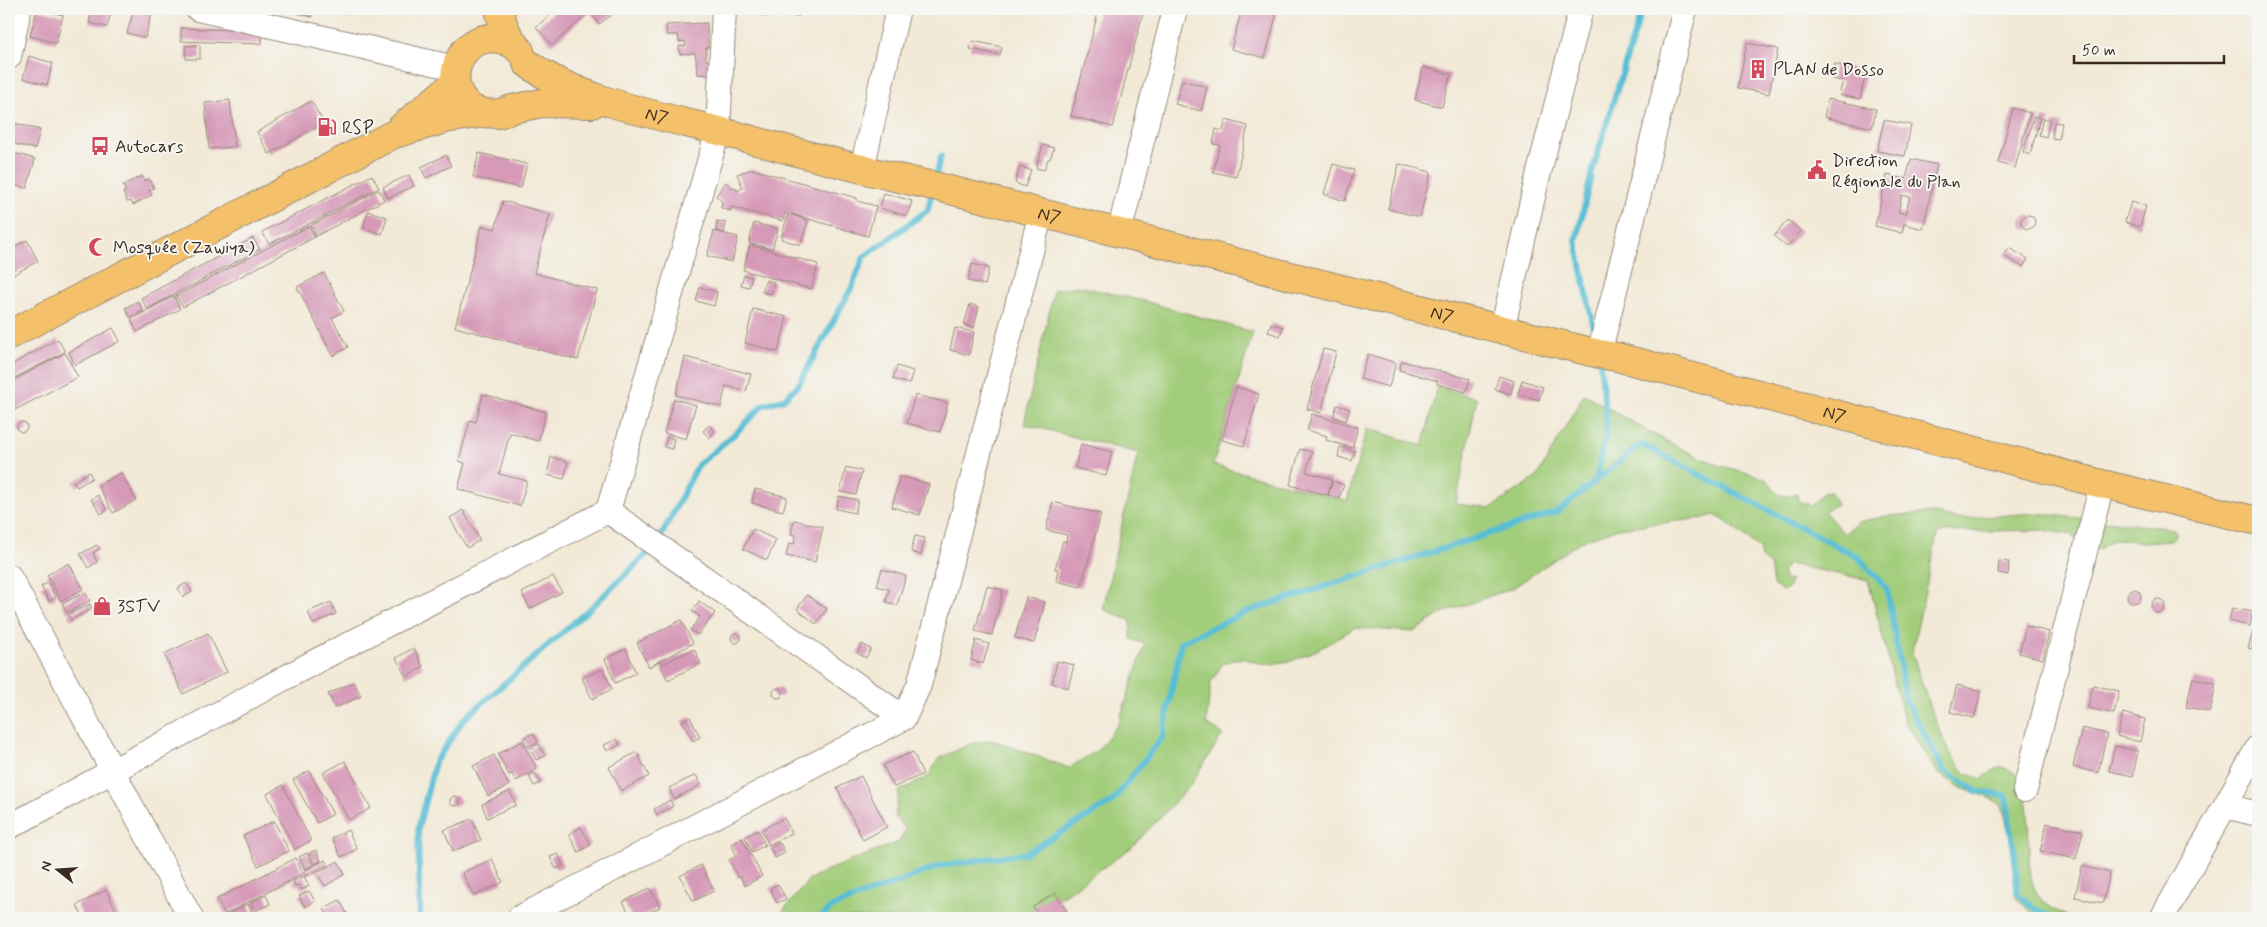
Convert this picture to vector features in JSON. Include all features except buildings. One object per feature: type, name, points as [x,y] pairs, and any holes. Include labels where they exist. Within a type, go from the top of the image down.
[{"type":"main road","points":[[472,44],[483,9]]},
{"type":"main road","points":[[499,9],[501,20],[530,70],[529,84],[523,98],[512,109]]},
{"type":"main road","points":[[484,114],[470,107],[460,96],[455,75],[461,54],[472,44],[486,38],[501,39],[552,80],[626,107]]},
{"type":"main road","points":[[394,134],[455,75]]},
{"type":"main road","points":[[9,335],[394,134],[445,119],[498,114],[542,103],[562,102],[626,107]]},
{"type":"main road","name":"N7","points":[[626,107],[862,169],[1502,330],[1617,357],[2102,484],[2258,521]]},
{"type":"street","points":[[9,57],[19,9]]},
{"type":"street","points":[[198,9],[455,75]]},
{"type":"street","points":[[9,827],[327,656],[608,511],[718,131],[724,9]]},
{"type":"street","points":[[862,169],[898,9]]},
{"type":"street","points":[[1118,233],[1175,9]]},
{"type":"street","points":[[1502,330],[1536,184],[1581,9]]},
{"type":"street","points":[[1599,354],[1685,9]]},
{"type":"street","points":[[519,918],[904,718],[919,685],[1041,213]]},
{"type":"street","points":[[2025,790],[2102,484]]},
{"type":"street","points":[[608,511],[904,718]]},
{"type":"street","points":[[9,576],[191,918]]},
{"type":"street","points":[[2162,918],[2258,747]]},
{"type":"street","points":[[2225,806],[2258,814]]},
{"type":"green space","points":[[1079,286],[1144,301],[1253,332],[1213,465],[1347,501],[1367,428],[1423,446],[1437,387],[1477,398],[1456,504],[1491,508],[1537,477],[1584,394],[1650,432],[1701,458],[1763,478],[1779,494],[1789,495],[1797,493],[1798,501],[1811,506],[1823,493],[1831,492],[1837,504],[1824,511],[1844,534],[1858,522],[1887,516],[1933,513],[1957,519],[2034,513],[2174,529],[2177,534],[2171,540],[2143,542],[2116,539],[2099,549],[2080,545],[2073,535],[2043,530],[1944,532],[1937,535],[1912,652],[1929,705],[1948,750],[1965,773],[1981,779],[2000,766],[2017,775],[2027,801],[2030,870],[2033,884],[2044,902],[2069,918],[2037,918],[2016,898],[2011,843],[2001,805],[1994,800],[1961,788],[1938,773],[1905,723],[1868,580],[1788,564],[1782,573],[1786,581],[1791,580],[1790,586],[1782,591],[1773,585],[1770,565],[1761,558],[1759,548],[1724,520],[1714,515],[1704,518],[1618,528],[1580,542],[1513,588],[1442,613],[1414,632],[1355,628],[1317,650],[1294,660],[1266,665],[1242,658],[1223,663],[1211,682],[1206,724],[1223,734],[1190,786],[1132,847],[1067,893],[1021,918],[777,918],[809,880],[825,871],[899,842],[906,829],[895,817],[899,791],[929,776],[938,759],[970,744],[992,740],[1069,768],[1098,750],[1118,724],[1145,644],[1131,639],[1131,621],[1103,609],[1138,453],[1024,424],[1054,290]]},
{"type":"waterway","points":[[1595,334],[1576,241],[1593,168],[1642,9]]},
{"type":"waterway","points":[[935,179],[941,156]]},
{"type":"waterway","points":[[659,540],[698,465],[737,432],[763,405],[784,399],[799,384],[852,287],[864,257],[928,210],[932,191]]},
{"type":"waterway","points":[[1596,480],[1607,428],[1600,361]]},
{"type":"waterway","points":[[820,918],[832,907],[940,866],[1026,853],[1112,802],[1163,736],[1181,642],[1249,611],[1557,512],[1641,444],[1858,557],[1887,589],[1906,701],[1944,770],[1976,791],[2006,796],[2016,865],[2017,893],[2035,909],[2054,918]]},
{"type":"waterway","points":[[420,918],[418,829],[435,762],[464,719],[596,603],[653,548]]},
{"type":"place","name":"PLAN de Dosso","points":[[1758,69]]},
{"type":"place","name":"RSP","points":[[327,127]]},
{"type":"place","name":"Autocars","points":[[100,146]]},
{"type":"place","name":"Direction Régionale du Plan","points":[[1817,170]]},
{"type":"place","name":"Mosquée (Zawiya)","points":[[98,247]]},
{"type":"place","name":"3STV","points":[[102,606]]}]
